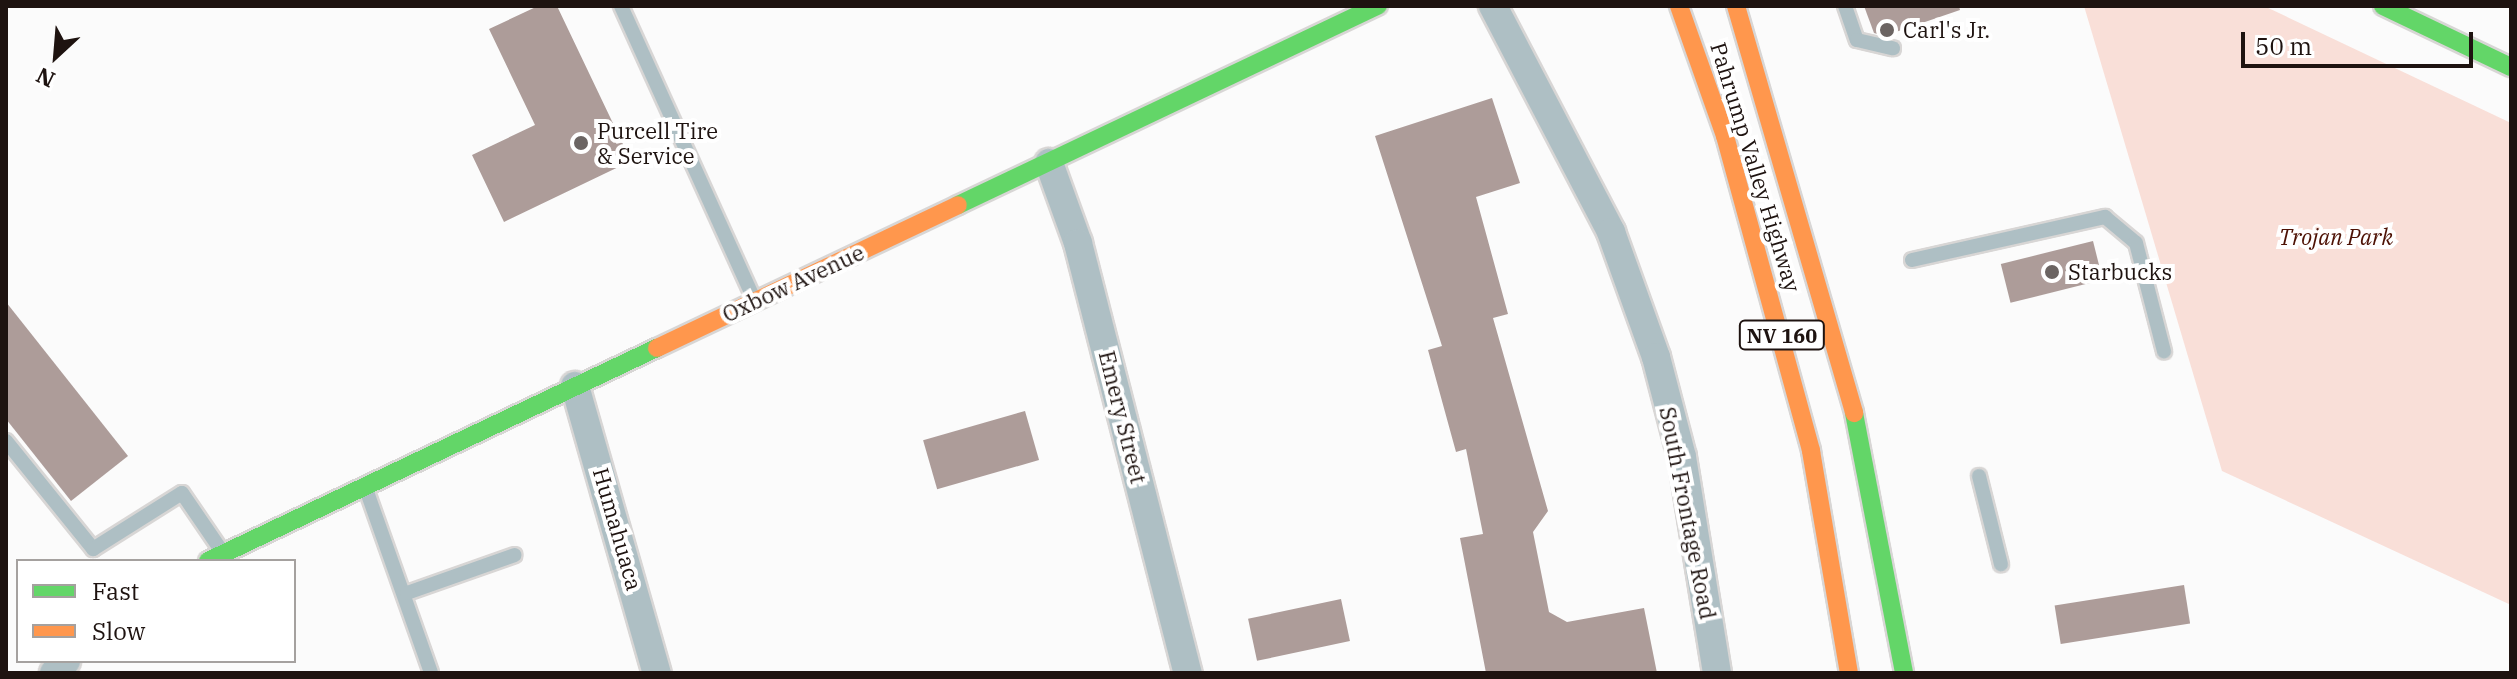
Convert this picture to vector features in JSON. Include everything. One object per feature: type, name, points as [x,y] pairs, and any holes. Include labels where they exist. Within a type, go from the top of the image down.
[{"type":"main road","name":"Oxbow Avenue","points":[[216,557],[1378,6]]},
{"type":"main road","name":"Pahrump Valley Highway","points":[[1679,6],[1780,328],[1811,451],[1849,673]]},
{"type":"main road","name":"Pahrump Valley Highway","points":[[1736,6],[1802,207],[1861,439],[1904,673]]},
{"type":"main road","points":[[2383,6],[2511,67]]},
{"type":"main road","points":[[1721,37],[1802,207]]},
{"type":"street","name":"South Frontage Road","points":[[1493,6],[1611,232],[1656,357],[1682,457],[1717,673]]},
{"type":"street","name":"Emery Street","points":[[1049,163],[1078,243],[1188,673]]},
{"type":"street","name":"Humahuaca","points":[[575,386],[657,673]]},
{"type":"lane","points":[[621,6],[755,301]]},
{"type":"lane","points":[[1845,6],[1857,40],[1893,48]]},
{"type":"lane","points":[[1912,260],[2105,217],[2136,243],[2164,351]]},
{"type":"lane","points":[[6,441],[93,549],[182,493],[216,557]]},
{"type":"lane","points":[[1979,476],[2001,564]]},
{"type":"lane","points":[[365,485],[407,593],[431,673]]},
{"type":"lane","points":[[407,593],[515,555]]},
{"type":"green space","name":"Trojan Park","points":[[2084,6],[2264,6],[2511,123],[2511,605],[2222,471]]},
{"type":"building","points":[[538,6],[557,6],[631,161],[504,222],[472,155],[535,125],[489,29]]},
{"type":"building","name":"Carl's Jr.","points":[[1864,6],[1959,6],[1960,10],[1884,36],[1874,33]]},
{"type":"building","points":[[1492,98],[1520,183],[1476,197],[1508,314],[1493,318],[1548,511],[1533,532],[1549,612],[1567,622],[1644,608],[1657,673],[1486,673],[1460,538],[1483,534],[1466,449],[1456,452],[1428,350],[1442,346],[1375,136]]},
{"type":"building","name":"Starbucks","points":[[2093,241],[2103,280],[2010,303],[2001,264]]},
{"type":"building","points":[[6,302],[128,456],[71,501],[6,419]]},
{"type":"building","points":[[1025,411],[1039,460],[937,489],[923,440]]},
{"type":"building","points":[[2184,585],[2190,624],[2061,644],[2055,605]]},
{"type":"building","points":[[1341,599],[1350,641],[1257,661],[1248,619]]},
{"type":"traffic: fast","points":[[958,205],[1378,6]]},
{"type":"traffic: fast","points":[[2383,6],[2511,67]]},
{"type":"traffic: fast","points":[[212,559],[657,348]]},
{"type":"traffic: fast","points":[[1854,413],[1904,673]]},
{"type":"traffic: slow","points":[[1679,6],[1725,136],[1811,451],[1849,673]]},
{"type":"traffic: slow","points":[[1736,6],[1854,413]]},
{"type":"traffic: slow","points":[[657,348],[958,205]]},
{"type":"place","name":"Carl's Jr.","points":[[1887,30]]},
{"type":"place","name":"Purcell Tire & Service","points":[[581,143]]},
{"type":"place","name":"Starbucks","points":[[2052,272]]}]
